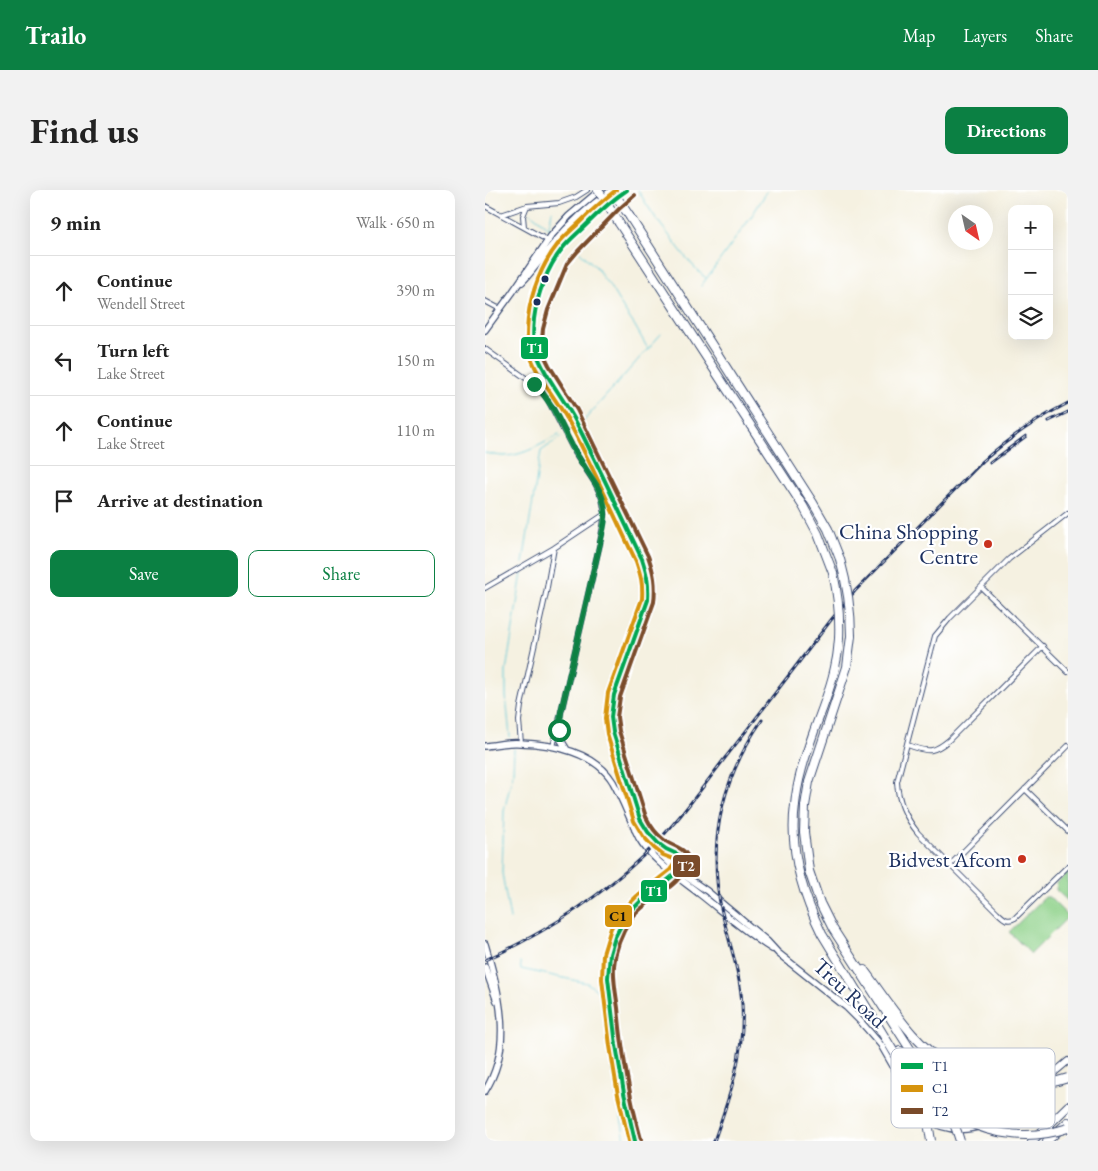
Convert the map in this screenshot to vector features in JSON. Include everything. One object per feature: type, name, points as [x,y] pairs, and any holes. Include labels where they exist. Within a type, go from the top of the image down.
[{"type":"highway","points":[[599,190],[803,506],[818,534],[833,573],[840,620],[836,663],[800,776],[795,805],[793,835],[802,885],[822,934],[892,1048]]},
{"type":"highway","points":[[612,190],[816,508],[828,529],[841,559],[847,584],[851,636],[847,667],[809,782],[805,806],[804,832],[809,871],[820,903],[833,929],[909,1048]]},
{"type":"highway","points":[[833,929],[913,1036],[926,1048]]},
{"type":"highway","points":[[877,1022],[898,1048]]},
{"type":"highway","points":[[1055,1081],[1068,1078]]},
{"type":"highway","points":[[1055,1119],[1068,1106]]},
{"type":"highway","points":[[1047,1141],[1068,1122]]},
{"type":"highway","points":[[929,1128],[931,1141]]},
{"type":"highway","points":[[982,1128],[1014,1135],[1041,1134],[1068,1128]]},
{"type":"highway","points":[[1032,1141],[1045,1128]]},
{"type":"street","points":[[501,214],[527,206],[559,203],[576,197],[587,190]]},
{"type":"street","points":[[485,330],[569,216],[599,190]]},
{"type":"street","points":[[550,242],[612,190]]},
{"type":"street","points":[[485,206],[550,242]]},
{"type":"street","points":[[524,227],[523,216],[527,206]]},
{"type":"street","points":[[485,301],[500,309]]},
{"type":"street","points":[[485,349],[534,384],[542,392],[578,457],[599,489],[603,502],[605,514],[600,543],[561,712],[555,747]]},
{"type":"street","points":[[1068,513],[1018,551],[940,628],[935,636],[897,782],[901,803],[910,824],[917,833],[996,911],[1008,920],[1015,918],[1068,866]]},
{"type":"street","points":[[485,588],[555,548],[605,514]]},
{"type":"street","points":[[518,743],[521,706],[555,548]]},
{"type":"street","points":[[981,587],[1068,672]]},
{"type":"street","points":[[907,746],[926,751],[941,747],[1043,646]]},
{"type":"street","points":[[555,747],[561,712]]},
{"type":"street","points":[[558,735],[567,750]]},
{"type":"street","name":"Treu Road","points":[[485,746],[518,743],[555,747],[593,761],[604,770],[613,782],[635,830],[678,871],[707,892],[846,1007],[868,1029],[891,1062]]},
{"type":"street","points":[[949,865],[1068,746]]},
{"type":"street","points":[[1025,789],[1068,831]]},
{"type":"street","points":[[485,944],[497,985],[502,1026],[501,1045],[495,1072],[485,1091]]},
{"type":"street","points":[[485,967],[500,1007]]},
{"type":"street","points":[[1055,1072],[1068,1061]]},
{"type":"street","name":"Treu Road","points":[[934,1128],[957,1137]]},
{"type":"street","points":[[975,1135],[987,1128]]},
{"type":"green space","points":[[1068,873],[1068,901],[1056,890],[1057,883]]},
{"type":"green space","points":[[1045,897],[1049,897],[1068,917],[1031,954],[1009,932]]},
{"type":"waterway","points":[[638,190],[692,265],[706,278]]},
{"type":"waterway","points":[[701,286],[751,217],[768,190]]},
{"type":"waterway","points":[[549,227],[552,211]]},
{"type":"waterway","points":[[531,213],[551,230]]},
{"type":"waterway","points":[[577,249],[597,268],[648,349]]},
{"type":"waterway","points":[[580,425],[661,334]]},
{"type":"waterway","points":[[568,431],[575,427]]},
{"type":"waterway","points":[[485,453],[504,456],[519,454],[559,435]]},
{"type":"waterway","points":[[523,563],[541,451],[561,437]]},
{"type":"waterway","points":[[510,737],[506,696],[506,671],[523,567]]},
{"type":"waterway","points":[[510,919],[502,873],[504,811],[513,773],[514,749]]},
{"type":"waterway","points":[[520,962],[521,969],[587,983],[597,990],[601,997],[625,1141]]},
{"type":"railway","points":[[485,960],[528,939],[568,915],[607,887],[643,856],[686,809],[855,591],[983,461],[1024,429],[1068,403]]},
{"type":"railway","points":[[1049,421],[1068,412]]},
{"type":"railway","points":[[990,463],[1026,436]]},
{"type":"railway","points":[[714,1141],[735,1074],[739,1057],[742,1022],[739,980],[721,908],[717,882],[718,833],[728,786],[748,742],[762,720]]},
{"type":"transit line","name":"C1","points":[[616,190],[563,238],[547,260],[532,298],[527,337],[531,358],[565,415],[587,458],[636,561],[642,584],[642,599],[608,693],[605,718],[607,734],[634,821],[643,836],[654,848],[663,855],[676,860],[676,862],[670,870],[637,896],[621,912],[611,928],[603,954],[602,979],[610,1046],[618,1095],[629,1141]]},
{"type":"transit line","name":"T1","points":[[627,190],[596,215],[557,256],[547,273],[540,291],[535,310],[533,334],[534,345],[539,359],[571,413],[593,456],[645,569],[648,600],[614,695],[611,717],[613,732],[640,819],[658,843],[681,856],[683,862],[674,875],[641,901],[626,916],[615,937],[610,954],[608,978],[616,1045],[635,1141]]},
{"type":"transit line","name":"T2","points":[[635,195],[619,209],[567,264],[548,310],[542,340],[543,353],[577,410],[648,556],[655,584],[654,602],[620,697],[617,717],[619,731],[646,817],[658,834],[667,842],[685,852],[689,860],[679,878],[638,911],[631,919],[619,941],[616,953],[614,982],[624,1057],[641,1139]]},
{"type":"place","name":"China Shopping Centre","points":[[988,544]]},
{"type":"place","name":"Bidvest Afcom","points":[[1022,859]]},
{"type":"route","points":[[534,384],[552,407],[574,451],[599,489],[605,514],[561,712],[559,730]]}]
